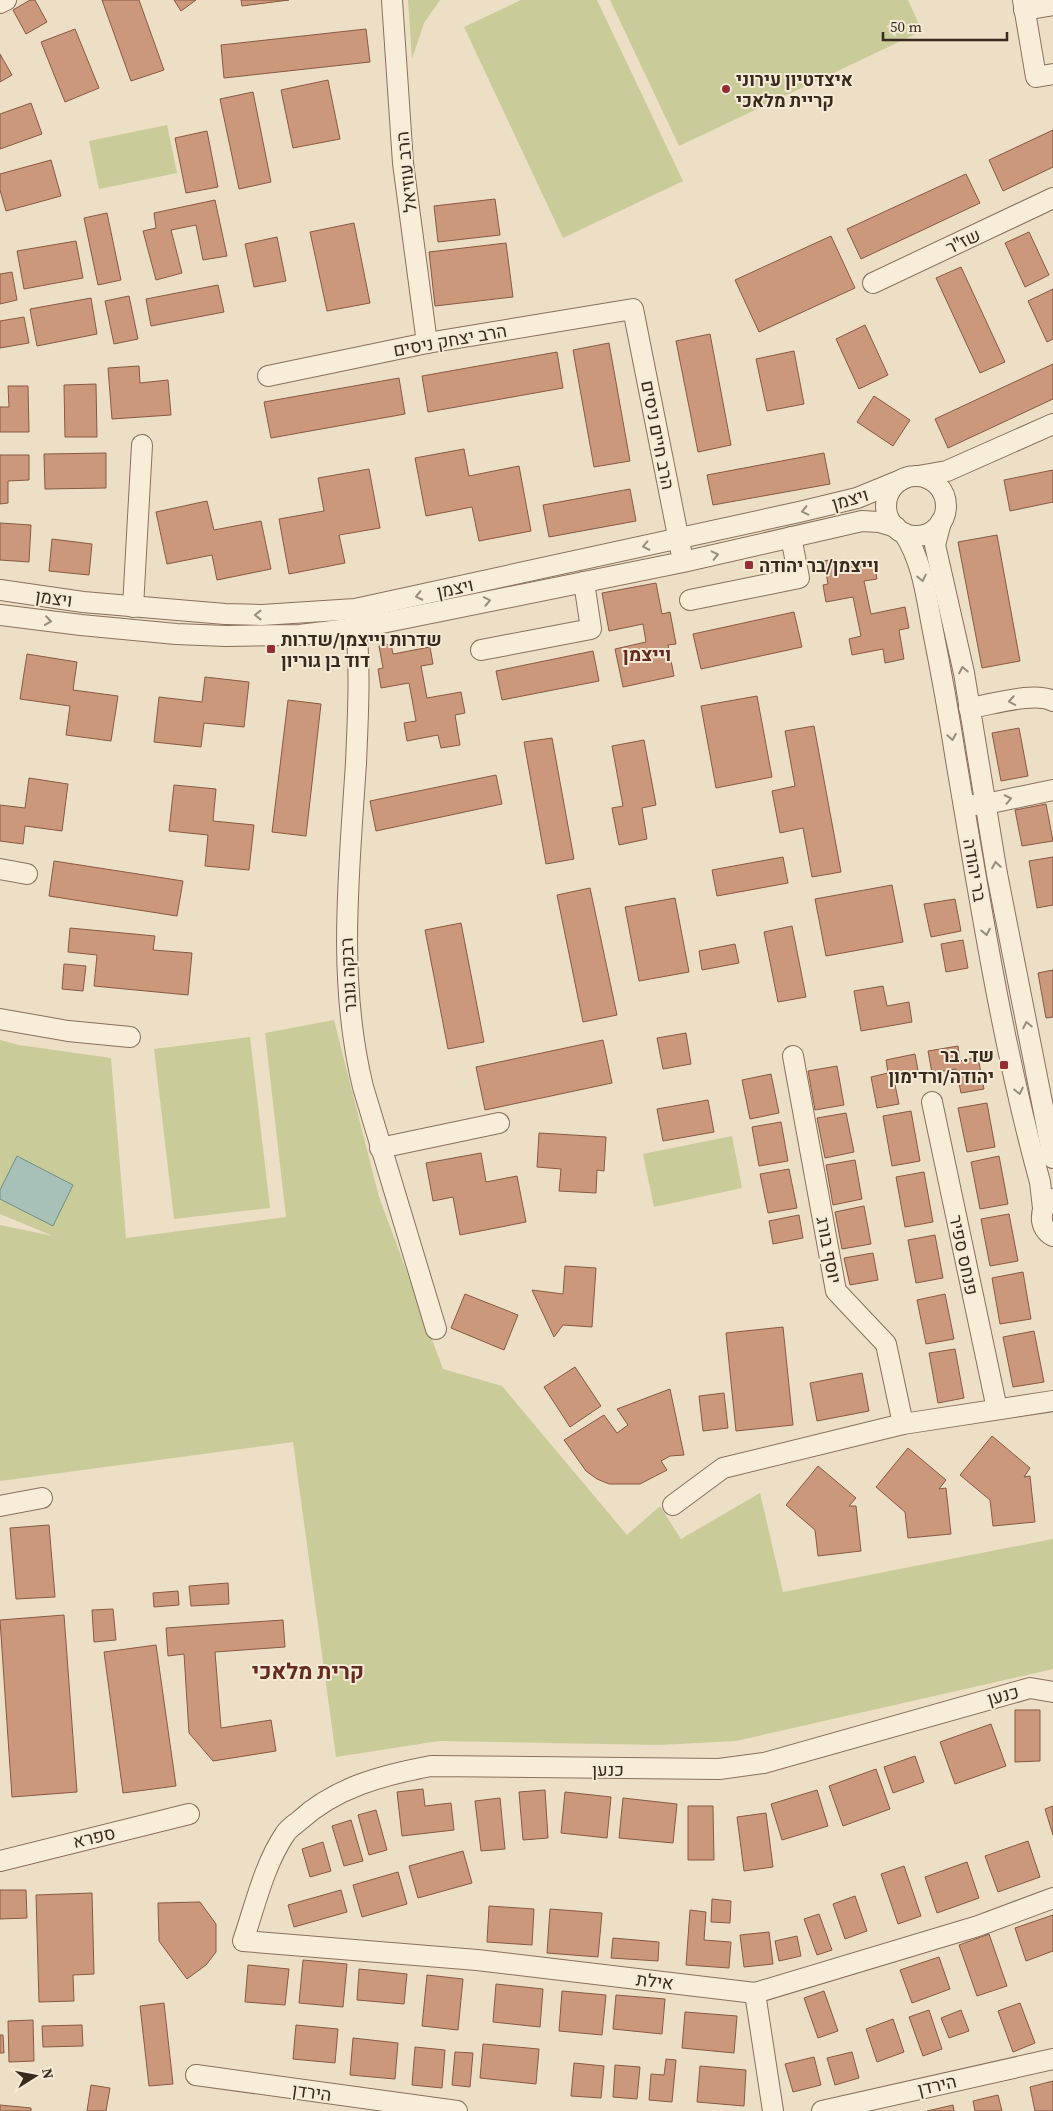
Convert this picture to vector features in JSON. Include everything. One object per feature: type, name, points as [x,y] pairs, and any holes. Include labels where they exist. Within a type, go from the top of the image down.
[{"type":"street","points":[[0,3],[6,0]]},
{"type":"street","name":"הרב עוזיאל","points":[[392,0],[403,163],[427,343]]},
{"type":"street","points":[[1053,5],[1024,5],[1036,76],[1053,74]]},
{"type":"street","name":"שז\"ר","points":[[873,283],[1053,198]]},
{"type":"street","name":"הרב יצחק ניסים","points":[[268,376],[427,343],[633,309]]},
{"type":"street","name":"הרב חיים ניסים","points":[[633,309],[683,562]]},
{"type":"street","name":"ויצמן","points":[[0,614],[122,630],[226,636],[299,635],[356,618],[678,539],[856,498],[906,478],[947,471],[1053,424]]},
{"type":"street","points":[[133,607],[142,445]]},
{"type":"street","name":"ויצמן","points":[[946,501],[956,482],[989,454]]},
{"type":"street","points":[[906,478],[926,478],[935,483],[946,501],[945,512],[941,522],[934,530],[925,534],[914,536],[900,530],[889,519],[887,509],[888,496],[893,487],[906,478]]},
{"type":"street","name":"ויצמן","points":[[0,590],[133,607],[225,614],[356,618],[584,582],[683,562],[862,521],[879,522],[900,530]]},
{"type":"street","name":"בר יהודה","points":[[941,522],[935,545],[970,708],[986,804],[1053,1158]]},
{"type":"street","name":"בר יהודה","points":[[900,530],[914,548],[921,572],[942,677],[963,803],[1003,1018],[1040,1182],[1048,1203],[1042,1222],[1052,1239]]},
{"type":"street","points":[[690,600],[799,578],[791,537]]},
{"type":"street","points":[[481,650],[591,629],[584,582]]},
{"type":"street","name":"רבקה גובר","points":[[356,618],[361,673],[346,926],[346,972],[354,1052],[380,1148],[436,1329]]},
{"type":"street","points":[[970,708],[1030,698],[1046,697],[1053,701]]},
{"type":"street","points":[[963,803],[986,804],[1053,790]]},
{"type":"street","points":[[0,869],[27,874]]},
{"type":"street","points":[[0,1019],[68,1031],[130,1037]]},
{"type":"street","name":"יוסף בורג","points":[[793,1056],[836,1291],[886,1344],[903,1424]]},
{"type":"street","name":"פנחס ספיר","points":[[932,1102],[997,1409]]},
{"type":"street","points":[[380,1148],[499,1123]]},
{"type":"street","points":[[673,1505],[723,1468],[903,1424],[1053,1401]]},
{"type":"street","points":[[0,1506],[42,1498]]},
{"type":"street","name":"כנען","points":[[243,1941],[266,1871],[285,1833],[312,1809],[343,1791],[388,1774],[431,1766],[718,1770],[764,1763],[1030,1688],[1053,1692]]},
{"type":"street","name":"ספרא","points":[[0,1861],[189,1814]]},
{"type":"street","name":"אילת","points":[[243,1941],[477,1960],[755,1993],[978,1926],[1053,1898]]},
{"type":"street","points":[[755,1993],[773,2111]]},
{"type":"street","name":"הירדן","points":[[822,2111],[1053,2059]]},
{"type":"street","name":"הירדן","points":[[196,2075],[457,2111]]},
{"type":"green space","points":[[408,0],[440,0],[424,23],[412,59]]},
{"type":"green space","points":[[521,0],[597,0],[683,181],[563,238],[464,27]]},
{"type":"green space","name":"איצדטיון עירוני קריית מלאכי","points":[[610,0],[908,0],[922,31],[679,146]]},
{"type":"green space","points":[[167,125],[177,173],[99,189],[89,141]]},
{"type":"green space","points":[[334,1020],[379,1197],[443,1369],[502,1386],[627,1535],[660,1506],[681,1539],[760,1493],[783,1592],[1053,1539],[1053,1669],[736,1741],[659,1745],[439,1741],[336,1757],[293,1442],[0,1481],[0,1225],[53,1236],[0,1214],[0,1040],[19,1045],[111,1058],[126,1238],[286,1217],[265,1033]]},
{"type":"green space","points":[[250,1037],[270,1208],[174,1219],[154,1049]]},
{"type":"green space","points":[[732,1136],[742,1188],[654,1207],[643,1154]]},
{"type":"water","points":[[17,1156],[73,1185],[53,1226],[0,1199],[0,1190]]},
{"type":"building","points":[[30,0],[35,0],[47,22],[26,34],[13,10]]},
{"type":"building","points":[[102,0],[139,0],[164,70],[131,81]]},
{"type":"building","points":[[174,0],[196,0],[181,11]]},
{"type":"building","points":[[241,0],[289,0],[242,6]]},
{"type":"building","points":[[75,29],[99,88],[65,102],[41,42]]},
{"type":"building","points":[[366,29],[370,62],[224,78],[221,45]]},
{"type":"building","points":[[0,54],[12,75],[0,82]]},
{"type":"building","points":[[328,80],[340,139],[293,148],[281,90]]},
{"type":"building","points":[[253,92],[271,182],[239,189],[220,99]]},
{"type":"building","points":[[31,103],[42,134],[0,149],[0,114]]},
{"type":"building","points":[[1053,130],[1053,167],[1003,191],[989,160]]},
{"type":"building","points":[[207,131],[218,187],[186,193],[175,138]]},
{"type":"building","points":[[51,160],[61,196],[6,211],[0,190],[0,174]]},
{"type":"building","points":[[966,174],[980,203],[861,259],[847,229]]},
{"type":"building","points":[[495,199],[500,235],[438,242],[434,206]]},
{"type":"building","points":[[215,200],[227,256],[203,260],[196,225],[171,230],[182,273],[156,280],[143,231],[156,228],[154,213]]},
{"type":"building","points":[[107,213],[121,280],[98,285],[84,218]]},
{"type":"building","points":[[354,223],[370,303],[327,311],[310,232]]},
{"type":"building","points":[[1029,232],[1049,275],[1025,287],[1005,243]]},
{"type":"building","points":[[831,236],[855,288],[759,332],[735,280]]},
{"type":"building","points":[[277,237],[286,281],[254,287],[245,244]]},
{"type":"building","points":[[76,241],[83,278],[24,289],[17,251]]},
{"type":"building","points":[[506,243],[513,297],[435,306],[429,252]]},
{"type":"building","points":[[961,267],[1005,362],[980,373],[936,278]]},
{"type":"building","points":[[12,272],[17,300],[0,304],[0,274]]},
{"type":"building","points":[[218,285],[224,312],[151,326],[146,299]]},
{"type":"building","points":[[1053,289],[1053,339],[1047,342],[1028,301]]},
{"type":"building","points":[[129,296],[138,339],[114,344],[105,301]]},
{"type":"building","points":[[91,298],[97,334],[37,346],[30,309]]},
{"type":"building","points":[[24,317],[29,343],[0,348],[0,321]]},
{"type":"building","points":[[865,325],[888,375],[859,389],[836,339]]},
{"type":"building","points":[[710,334],[731,445],[698,452],[676,341]]},
{"type":"building","points":[[609,343],[630,461],[594,467],[573,350]]},
{"type":"building","points":[[794,351],[804,404],[767,411],[756,359]]},
{"type":"building","points":[[557,352],[563,388],[428,412],[422,376]]},
{"type":"building","points":[[1053,364],[1053,399],[948,448],[935,419]]},
{"type":"building","points":[[139,366],[140,383],[168,380],[171,415],[112,419],[108,368]]},
{"type":"building","points":[[399,378],[405,414],[271,438],[264,402]]},
{"type":"building","points":[[96,384],[97,437],[65,437],[64,385]]},
{"type":"building","points":[[8,386],[28,386],[29,432],[0,432],[0,407],[9,407]]},
{"type":"building","points":[[874,396],[910,420],[893,446],[857,422]]},
{"type":"building","points":[[464,449],[469,476],[519,466],[531,531],[479,541],[472,507],[426,516],[415,458]]},
{"type":"building","points":[[106,453],[106,488],[45,489],[44,454]]},
{"type":"building","points":[[824,453],[830,484],[713,505],[707,475]]},
{"type":"building","points":[[0,455],[29,455],[29,480],[8,481],[8,503],[0,504]]},
{"type":"building","points":[[369,469],[380,528],[339,535],[345,563],[289,574],[279,519],[324,511],[318,478]]},
{"type":"building","points":[[1053,470],[1053,502],[1010,511],[1004,480]]},
{"type":"building","points":[[630,489],[636,521],[549,537],[543,505]]},
{"type":"building","points":[[207,501],[214,530],[261,521],[271,569],[217,580],[212,555],[167,564],[156,512]]},
{"type":"building","points":[[0,523],[31,525],[29,562],[0,560]]},
{"type":"building","points":[[997,535],[1020,661],[982,668],[958,542]]},
{"type":"building","points":[[52,539],[92,544],[89,575],[49,571]]},
{"type":"building","points":[[835,559],[837,569],[874,562],[877,579],[864,581],[871,614],[905,607],[909,628],[899,630],[904,659],[885,663],[883,649],[852,655],[849,639],[861,636],[853,597],[826,602],[823,585],[828,584],[824,561]]},
{"type":"building","points":[[656,583],[662,614],[670,612],[676,644],[668,645],[674,676],[623,687],[615,649],[646,642],[643,624],[609,631],[602,593]]},
{"type":"building","points":[[794,612],[802,647],[701,669],[693,634]]},
{"type":"building","points":[[391,644],[393,654],[430,647],[433,664],[421,666],[427,698],[461,692],[465,713],[455,715],[460,745],[441,748],[438,735],[407,741],[404,723],[416,721],[409,683],[381,688],[378,669],[383,668],[379,646]]},
{"type":"building","points":[[593,651],[599,681],[502,700],[496,671]]},
{"type":"building","points":[[27,654],[77,662],[73,690],[118,696],[111,741],[66,735],[70,706],[20,699]]},
{"type":"building","points":[[205,677],[249,682],[244,727],[204,723],[201,747],[154,742],[159,697],[202,702]]},
{"type":"building","points":[[757,696],[772,777],[716,788],[701,706]]},
{"type":"building","points":[[288,700],[321,704],[306,836],[272,832]]},
{"type":"building","points":[[814,726],[841,872],[812,877],[803,828],[780,833],[772,791],[795,786],[785,731]]},
{"type":"building","points":[[1019,728],[1028,776],[1001,781],[992,733]]},
{"type":"building","points":[[552,738],[574,859],[546,864],[524,742]]},
{"type":"building","points":[[644,740],[656,805],[642,808],[647,839],[619,845],[612,808],[623,806],[612,746]]},
{"type":"building","points":[[496,775],[502,804],[376,831],[370,801]]},
{"type":"building","points":[[29,778],[68,784],[62,831],[25,826],[23,844],[0,841],[0,805],[25,808]]},
{"type":"building","points":[[174,785],[216,789],[213,821],[254,825],[249,870],[205,866],[208,835],[169,831]]},
{"type":"building","points":[[1046,804],[1053,841],[1022,846],[1015,810]]},
{"type":"building","points":[[783,857],[788,883],[717,896],[712,870]]},
{"type":"building","points":[[1053,857],[1053,905],[1037,908],[1029,861]]},
{"type":"building","points":[[54,861],[183,881],[177,916],[49,896]]},
{"type":"building","points":[[892,885],[903,942],[826,956],[815,899]]},
{"type":"building","points":[[590,888],[617,1015],[583,1022],[557,895]]},
{"type":"building","points":[[675,898],[689,972],[639,981],[625,907]]},
{"type":"building","points":[[955,899],[961,931],[931,937],[924,904]]},
{"type":"building","points":[[461,923],[484,1042],[448,1049],[425,930]]},
{"type":"building","points":[[792,926],[806,997],[778,1002],[764,932]]},
{"type":"building","points":[[70,928],[155,936],[153,950],[192,953],[188,995],[94,986],[97,955],[68,952]]},
{"type":"building","points":[[963,940],[968,968],[946,972],[941,944]]},
{"type":"building","points":[[735,944],[739,963],[702,970],[699,951]]},
{"type":"building","points":[[64,964],[86,966],[83,991],[62,989]]},
{"type":"building","points":[[1053,970],[1053,1017],[1046,1018],[1038,973]]},
{"type":"building","points":[[883,986],[887,1006],[909,1002],[912,1022],[861,1031],[854,991]]},
{"type":"building","points":[[686,1033],[691,1064],[663,1069],[657,1038]]},
{"type":"building","points":[[603,1040],[612,1083],[485,1110],[476,1067]]},
{"type":"building","points":[[958,1046],[960,1061],[978,1057],[984,1089],[961,1093],[956,1069],[932,1073],[928,1051]]},
{"type":"building","points":[[915,1054],[919,1076],[894,1080],[899,1104],[877,1108],[871,1077],[888,1073],[886,1060]]},
{"type":"building","points":[[837,1066],[844,1105],[815,1110],[808,1071]]},
{"type":"building","points":[[771,1074],[779,1113],[750,1119],[742,1080]]},
{"type":"building","points":[[708,1100],[714,1132],[663,1141],[657,1109]]},
{"type":"building","points":[[987,1103],[995,1147],[967,1152],[958,1108]]},
{"type":"building","points":[[911,1111],[920,1161],[892,1166],[883,1116]]},
{"type":"building","points":[[846,1113],[854,1152],[825,1158],[817,1118]]},
{"type":"building","points":[[781,1122],[788,1161],[759,1166],[752,1127]]},
{"type":"building","points":[[539,1133],[606,1137],[604,1171],[597,1170],[596,1193],[559,1191],[561,1169],[537,1167]]},
{"type":"building","points":[[481,1153],[486,1182],[517,1176],[526,1222],[460,1235],[453,1197],[433,1201],[426,1163]]},
{"type":"building","points":[[999,1156],[1008,1204],[980,1209],[971,1162]]},
{"type":"building","points":[[855,1160],[862,1199],[833,1205],[826,1165]]},
{"type":"building","points":[[789,1169],[797,1208],[768,1213],[760,1174]]},
{"type":"building","points":[[924,1172],[933,1222],[905,1227],[896,1177]]},
{"type":"building","points":[[864,1206],[871,1244],[842,1249],[835,1212]]},
{"type":"building","points":[[1009,1214],[1018,1261],[990,1266],[981,1219]]},
{"type":"building","points":[[799,1215],[803,1238],[773,1244],[769,1221]]},
{"type":"building","points":[[935,1235],[943,1278],[916,1283],[908,1240]]},
{"type":"building","points":[[873,1253],[878,1280],[850,1285],[844,1258]]},
{"type":"building","points":[[565,1266],[596,1268],[592,1327],[563,1325],[554,1337],[532,1290],[563,1294]]},
{"type":"building","points":[[1023,1272],[1031,1319],[1000,1324],[992,1278]]},
{"type":"building","points":[[465,1294],[518,1315],[504,1350],[451,1328]]},
{"type":"building","points":[[945,1294],[954,1339],[926,1344],[917,1300]]},
{"type":"building","points":[[783,1327],[793,1425],[736,1431],[726,1333]]},
{"type":"building","points":[[1034,1331],[1044,1382],[1013,1387],[1003,1337]]},
{"type":"building","points":[[955,1349],[964,1398],[938,1403],[929,1353]]},
{"type":"building","points":[[575,1367],[601,1406],[570,1427],[544,1387]]},
{"type":"building","points":[[862,1373],[869,1411],[817,1421],[810,1383]]},
{"type":"building","points":[[670,1389],[684,1455],[670,1456],[661,1461],[667,1470],[640,1484],[609,1484],[597,1479],[586,1471],[564,1440],[604,1415],[617,1433],[628,1425],[617,1409]]},
{"type":"building","points":[[724,1393],[728,1428],[703,1431],[699,1396]]},
{"type":"building","points":[[992,1436],[1030,1468],[1024,1477],[1030,1476],[1035,1522],[993,1526],[990,1500],[960,1475]]},
{"type":"building","points":[[908,1448],[946,1480],[939,1489],[946,1488],[951,1534],[908,1538],[905,1512],[876,1487]]},
{"type":"building","points":[[818,1466],[856,1498],[849,1506],[856,1506],[861,1551],[818,1556],[815,1530],[786,1505]]},
{"type":"building","points":[[49,1525],[55,1597],[16,1599],[10,1528]]},
{"type":"building","points":[[228,1583],[229,1604],[191,1606],[189,1586]]},
{"type":"building","points":[[178,1591],[179,1605],[154,1607],[153,1593]]},
{"type":"building","points":[[113,1609],[116,1640],[94,1642],[92,1610]]},
{"type":"building","points":[[64,1615],[77,1792],[12,1797],[0,1620]]},
{"type":"building","points":[[283,1620],[285,1647],[215,1652],[221,1728],[271,1720],[276,1751],[213,1761],[189,1733],[184,1654],[168,1656],[166,1628]]},
{"type":"building","points":[[156,1645],[176,1786],[123,1793],[104,1652]]},
{"type":"building","points":[[1015,1710],[1040,1710],[1040,1761],[1015,1762]]},
{"type":"building","points":[[991,1724],[1006,1766],[955,1784],[940,1742]]},
{"type":"building","points":[[915,1756],[924,1782],[893,1793],[884,1767]]},
{"type":"building","points":[[876,1769],[890,1809],[843,1826],[829,1786]]},
{"type":"building","points":[[423,1789],[425,1806],[451,1803],[454,1830],[402,1836],[397,1792]]},
{"type":"building","points":[[545,1790],[548,1838],[523,1840],[519,1792]]},
{"type":"building","points":[[817,1790],[828,1826],[782,1840],[771,1804]]},
{"type":"building","points":[[565,1792],[611,1797],[607,1838],[561,1833]]},
{"type":"building","points":[[500,1798],[505,1849],[481,1851],[475,1801]]},
{"type":"building","points":[[623,1798],[677,1804],[673,1843],[619,1838]]},
{"type":"building","points":[[688,1806],[713,1806],[714,1860],[688,1860]]},
{"type":"building","points":[[1053,1806],[1053,1835],[1045,1809]]},
{"type":"building","points":[[376,1810],[387,1850],[369,1855],[358,1815]]},
{"type":"building","points":[[766,1813],[773,1867],[744,1871],[737,1817]]},
{"type":"building","points":[[351,1820],[363,1861],[344,1866],[332,1826]]},
{"type":"building","points":[[1028,1841],[1040,1877],[998,1892],[985,1856]]},
{"type":"building","points":[[323,1842],[331,1871],[310,1877],[302,1849]]},
{"type":"building","points":[[463,1851],[472,1883],[418,1898],[409,1866]]},
{"type":"building","points":[[967,1862],[979,1898],[937,1913],[925,1877]]},
{"type":"building","points":[[904,1866],[921,1916],[898,1924],[881,1874]]},
{"type":"building","points":[[398,1872],[407,1904],[362,1917],[353,1885]]},
{"type":"building","points":[[0,1890],[26,1890],[27,1918],[0,1919]]},
{"type":"building","points":[[341,1890],[347,1912],[294,1927],[288,1905]]},
{"type":"building","points":[[92,1893],[94,1974],[73,1975],[74,2001],[39,2002],[36,1895]]},
{"type":"building","points":[[855,1896],[867,1931],[845,1939],[833,1904]]},
{"type":"building","points":[[712,1899],[731,1901],[730,1923],[711,1922]]},
{"type":"building","points":[[200,1902],[216,1924],[216,1952],[206,1965],[187,1979],[159,1941],[158,1903]]},
{"type":"building","points":[[489,1906],[534,1909],[532,1945],[487,1942]]},
{"type":"building","points":[[550,1909],[602,1913],[598,1957],[547,1953]]},
{"type":"building","points":[[690,1910],[706,1912],[704,1940],[731,1942],[729,1968],[686,1965]]},
{"type":"building","points":[[819,1914],[832,1950],[817,1955],[804,1919]]},
{"type":"building","points":[[1053,1915],[1053,1951],[1026,1961],[1015,1928]]},
{"type":"building","points":[[769,1932],[773,1964],[744,1967],[740,1935]]},
{"type":"building","points":[[989,1934],[1007,1986],[977,1996],[959,1945]]},
{"type":"building","points":[[797,1936],[801,1956],[779,1961],[775,1941]]},
{"type":"building","points":[[613,1938],[659,1942],[658,1961],[611,1958]]},
{"type":"building","points":[[939,1957],[950,1989],[912,2003],[900,1970]]},
{"type":"building","points":[[303,1960],[347,1964],[343,2007],[299,2003]]},
{"type":"building","points":[[248,1965],[289,1969],[285,2005],[245,2002]]},
{"type":"building","points":[[359,1969],[407,1974],[404,2004],[357,2000]]},
{"type":"building","points":[[427,1975],[463,1979],[458,2030],[422,2026]]},
{"type":"building","points":[[496,1984],[543,1989],[540,2027],[493,2022]]},
{"type":"building","points":[[562,1991],[606,1995],[602,2035],[559,2031]]},
{"type":"building","points":[[824,1991],[838,2031],[818,2038],[804,1998]]},
{"type":"building","points":[[616,1995],[665,1999],[662,2034],[613,2029]]},
{"type":"building","points":[[164,2003],[173,2084],[149,2086],[140,2006]]},
{"type":"building","points":[[1020,2003],[1035,2043],[1013,2052],[998,2011]]},
{"type":"building","points":[[929,2010],[942,2049],[923,2056],[909,2017]]},
{"type":"building","points":[[961,2010],[969,2031],[949,2038],[941,2018]]},
{"type":"building","points":[[685,2012],[737,2016],[734,2053],[682,2048]]},
{"type":"building","points":[[893,2019],[904,2052],[877,2062],[866,2029]]},
{"type":"building","points":[[33,2020],[34,2061],[9,2062],[8,2021]]},
{"type":"building","points":[[82,2025],[83,2046],[43,2047],[42,2026]]},
{"type":"building","points":[[296,2025],[338,2029],[335,2063],[293,2059]]},
{"type":"building","points":[[0,2035],[3,2035],[4,2053],[0,2053]]},
{"type":"building","points":[[353,2038],[398,2043],[395,2079],[350,2075]]},
{"type":"building","points":[[483,2044],[539,2049],[536,2084],[480,2078]]},
{"type":"building","points":[[415,2047],[445,2050],[442,2088],[412,2085]]},
{"type":"building","points":[[455,2052],[473,2053],[470,2087],[452,2085]]},
{"type":"building","points":[[852,2052],[859,2078],[835,2085],[827,2058]]},
{"type":"building","points":[[814,2057],[821,2085],[793,2092],[785,2064]]},
{"type":"building","points":[[666,2059],[676,2060],[672,2102],[649,2100],[651,2074],[664,2075]]},
{"type":"building","points":[[574,2063],[604,2066],[601,2098],[571,2096]]},
{"type":"building","points":[[615,2065],[640,2067],[637,2099],[613,2097]]},
{"type":"building","points":[[700,2066],[746,2070],[744,2106],[697,2102]]},
{"type":"building","points":[[1053,2081],[1053,2111],[1035,2111],[1030,2087]]},
{"type":"building","points":[[91,2085],[110,2088],[106,2111],[87,2111]]},
{"type":"building","points":[[998,2095],[1002,2111],[975,2111],[973,2101]]},
{"type":"building","points":[[0,2105],[31,2108],[31,2111],[0,2111]]},
{"type":"building","points":[[953,2105],[954,2111],[927,2111]]},
{"type":"place","name":"איצדטיון עירוני קריית מלאכי","points":[[726,89]]},
{"type":"place","name":"וייצמן/בר יהודה","points":[[749,565]]},
{"type":"place","name":"שדרות וייצמן/שדרות דוד בן גוריון","points":[[271,649]]},
{"type":"place","name":"שד. בר יהודה/ורדימון","points":[[1004,1065]]},
{"type":"district","name":"וייצמן","points":[[647,654]]},
{"type":"district","name":"קרית מלאכי","points":[[308,1671]]}]
